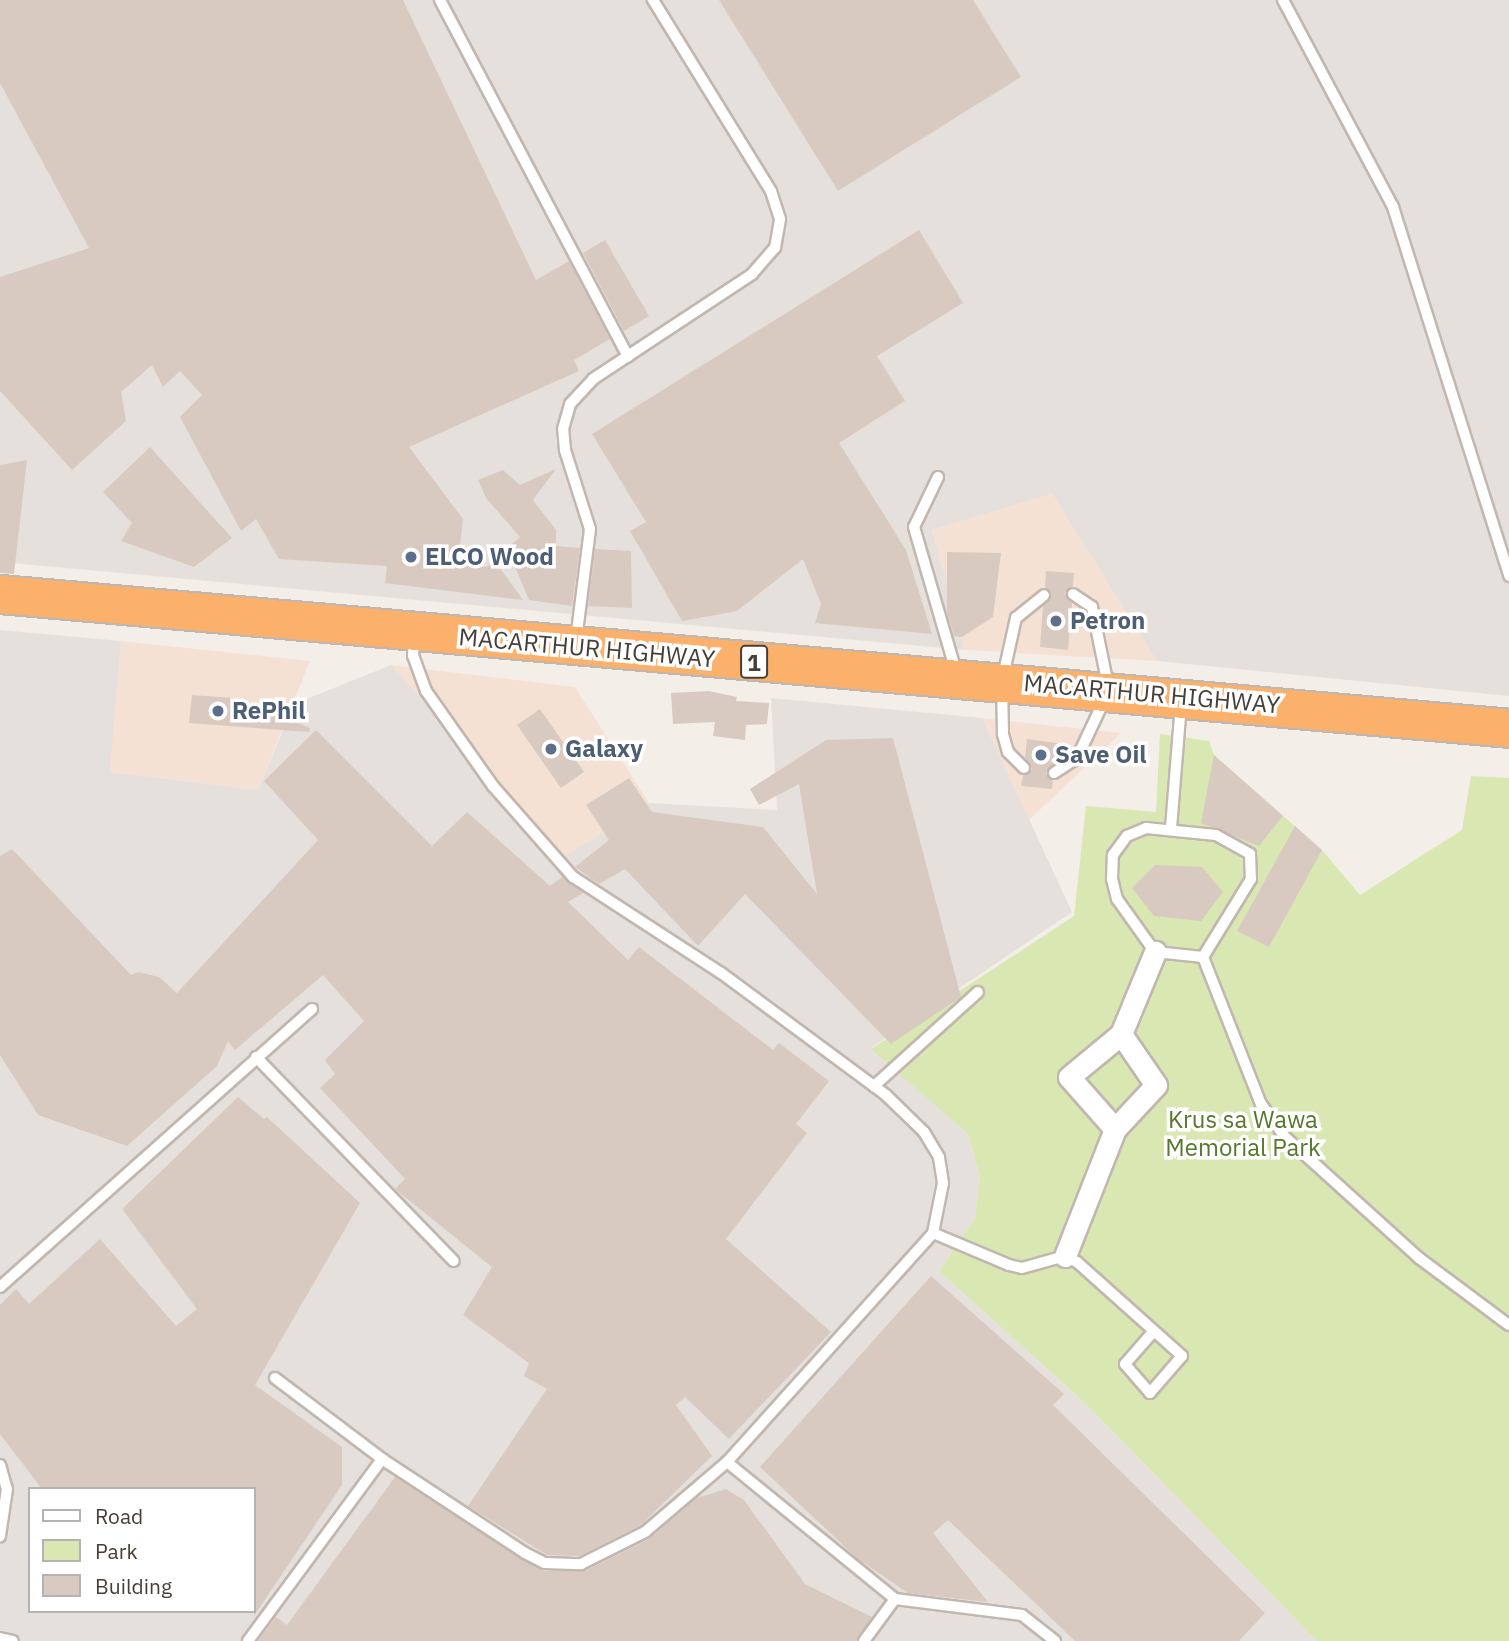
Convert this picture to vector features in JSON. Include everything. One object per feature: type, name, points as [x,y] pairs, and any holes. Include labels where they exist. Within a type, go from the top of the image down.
[{"type":"highway","name":"MACARTHUR HIGHWAY","points":[[0,594],[273,616],[414,633],[575,647],[1109,690],[1509,728]]},
{"type":"street","points":[[1115,1129],[1069,1077],[1121,1034],[1155,953]]},
{"type":"street","points":[[1065,1256],[1115,1129],[1156,1085],[1121,1034]]},
{"type":"lane","points":[[440,0],[628,356]]},
{"type":"lane","points":[[575,647],[590,529],[563,429],[570,404],[593,379],[752,274],[775,248],[780,219],[771,191],[653,0]]},
{"type":"lane","points":[[1283,0],[1393,207],[1509,576]]},
{"type":"lane","points":[[938,477],[914,527],[958,678]]},
{"type":"lane","points":[[1054,773],[1077,758],[1109,690],[1092,607],[1073,594]]},
{"type":"lane","points":[[1024,768],[1008,752],[1003,734],[1002,681],[1016,618],[1044,596]]},
{"type":"lane","points":[[275,1378],[382,1459],[525,1553],[545,1563],[581,1564],[645,1532],[727,1462],[933,1233],[943,1183],[939,1157],[924,1132],[874,1086],[721,974],[573,877],[493,786],[426,691],[413,656],[414,633]]},
{"type":"lane","points":[[1171,828],[1181,697]]},
{"type":"lane","points":[[1146,828],[1171,828],[1216,835],[1239,845],[1250,854],[1253,865],[1251,878],[1203,957],[1155,953],[1117,899],[1112,879],[1114,855],[1127,836],[1146,828]]},
{"type":"lane","points":[[1203,957],[1261,1104],[1284,1136],[1419,1258],[1509,1325]]},
{"type":"lane","points":[[874,1086],[978,992]]},
{"type":"lane","points":[[0,1287],[312,1009]]},
{"type":"lane","points":[[256,1057],[454,1261]]},
{"type":"lane","points":[[933,1233],[1022,1268],[1065,1256],[1182,1356],[1150,1393],[1125,1364],[1153,1332]]},
{"type":"lane","points":[[247,1641],[382,1459]]},
{"type":"lane","points":[[727,1462],[895,1599],[1022,1615],[1055,1641]]},
{"type":"lane","points":[[0,1465],[7,1489],[0,1536]]},
{"type":"lane","points":[[864,1641],[895,1599]]},
{"type":"lane","points":[[0,1638],[13,1641]]},
{"type":"shaded area","points":[[0,0],[1509,0],[1509,696],[1157,661],[1052,494],[932,530],[965,650],[0,562]]},
{"type":"shaded area","points":[[1052,494],[1157,661],[965,650],[932,530]]},
{"type":"shaded area","points":[[0,630],[121,641],[110,772],[258,790],[294,704],[391,665],[565,857],[649,803],[777,810],[771,698],[982,718],[1072,912],[871,1048],[968,1134],[980,1176],[975,1219],[939,1271],[1085,1403],[1317,1641],[0,1641]]},
{"type":"shaded area","points":[[121,641],[310,661],[258,790],[109,772]]},
{"type":"shaded area","points":[[391,665],[575,687],[649,803],[565,858]]},
{"type":"shaded area","points":[[982,718],[1121,733],[1029,820]]},
{"type":"green space","name":"Krus sa Wawa Memorial Park","points":[[1160,734],[1209,741],[1214,755],[1322,850],[1360,895],[1462,830],[1471,776],[1509,778],[1509,1641],[1317,1641],[1085,1403],[939,1271],[975,1219],[980,1176],[968,1134],[871,1049],[1074,916],[1086,806],[1156,812]]},
{"type":"building","points":[[0,0],[403,0],[536,280],[569,261],[610,339],[574,360],[579,371],[409,447],[463,519],[458,565],[487,567],[494,560],[523,600],[385,583],[387,566],[279,559],[256,519],[241,531],[180,417],[202,395],[180,371],[163,387],[152,365],[121,392],[126,421],[72,470],[0,391],[0,277],[89,248],[0,83]]},
{"type":"building","points":[[719,0],[973,0],[1021,77],[838,191]]},
{"type":"building","points":[[919,230],[963,303],[877,356],[905,401],[839,443],[906,550],[932,634],[815,623],[821,604],[803,559],[737,611],[682,621],[630,531],[646,522],[592,434]]},
{"type":"building","points":[[605,240],[649,316],[624,331],[583,253]]},
{"type":"building","points":[[150,447],[232,538],[194,567],[121,541],[132,523],[103,492]]},
{"type":"building","points":[[27,460],[14,574],[0,573],[0,465]]},
{"type":"building","points":[[556,469],[533,500],[556,530],[556,546],[580,548],[572,606],[529,600],[507,548],[520,537],[486,498],[478,480],[503,470],[520,485]]},
{"type":"building","points":[[595,549],[631,551],[632,608],[588,606]]},
{"type":"building","points":[[947,552],[1001,553],[993,617],[962,637],[954,636],[947,613]]},
{"type":"building","name":"Petron","points":[[1046,571],[1074,573],[1073,586],[1065,593],[1072,603],[1068,650],[1040,647],[1043,606],[1052,594],[1045,587]]},
{"type":"building","points":[[709,691],[737,697],[736,701],[769,703],[767,724],[746,725],[745,740],[713,736],[715,722],[673,724],[671,693]]},
{"type":"building","name":"RePhil","points":[[192,695],[247,699],[247,703],[310,728],[309,732],[189,723]]},
{"type":"building","name":"Galaxy","points":[[540,709],[584,772],[561,788],[517,725]]},
{"type":"building","points":[[316,730],[432,846],[467,812],[550,886],[562,877],[583,893],[568,902],[628,960],[639,947],[773,1050],[779,1043],[829,1081],[796,1124],[807,1133],[726,1239],[831,1332],[729,1439],[685,1397],[676,1405],[712,1456],[641,1525],[579,1556],[547,1555],[468,1506],[547,1389],[524,1376],[529,1363],[463,1315],[492,1267],[395,1189],[405,1179],[320,1088],[335,1074],[325,1060],[364,1021],[323,975],[235,1050],[228,1041],[217,1066],[127,1146],[38,1115],[0,1055],[0,856],[12,849],[131,975],[138,972],[159,977],[177,993],[318,840],[264,781]]},
{"type":"building","points":[[893,738],[961,997],[891,1044],[745,894],[698,946],[625,869],[599,884],[575,867],[609,840],[586,805],[629,778],[652,812],[763,827],[817,894],[799,784],[759,805],[750,789],[826,740]]},
{"type":"building","name":"Save Oil","points":[[1027,739],[1057,743],[1055,763],[1046,773],[1053,781],[1052,789],[1021,786],[1023,776],[1032,769],[1025,758]]},
{"type":"building","points":[[1214,755],[1283,816],[1259,846],[1201,823]]},
{"type":"building","points":[[1295,826],[1322,850],[1269,947],[1237,931]]},
{"type":"building","points":[[1155,865],[1202,867],[1223,892],[1201,921],[1154,916],[1132,888]]},
{"type":"building","points":[[238,1097],[264,1119],[267,1117],[360,1203],[255,1385],[342,1447],[342,1485],[254,1616],[256,1487],[40,1487],[0,1434],[0,1305],[16,1289],[29,1304],[100,1239],[176,1326],[197,1309],[122,1209]]},
{"type":"building","points":[[931,1276],[1064,1394],[1053,1405],[1265,1613],[1239,1641],[1075,1641],[948,1520],[933,1533],[988,1602],[908,1593],[858,1559],[760,1467]]},
{"type":"building","points":[[395,1477],[545,1571],[585,1571],[649,1539],[697,1498],[726,1489],[744,1500],[805,1584],[872,1617],[856,1641],[258,1641],[276,1617],[287,1625]]},
{"type":"place","name":"ELCO Wood","points":[[411,557]]},
{"type":"place","name":"Petron","points":[[1056,621]]},
{"type":"place","name":"RePhil","points":[[218,711]]},
{"type":"place","name":"Galaxy","points":[[551,749]]},
{"type":"place","name":"Save Oil","points":[[1041,755]]}]
